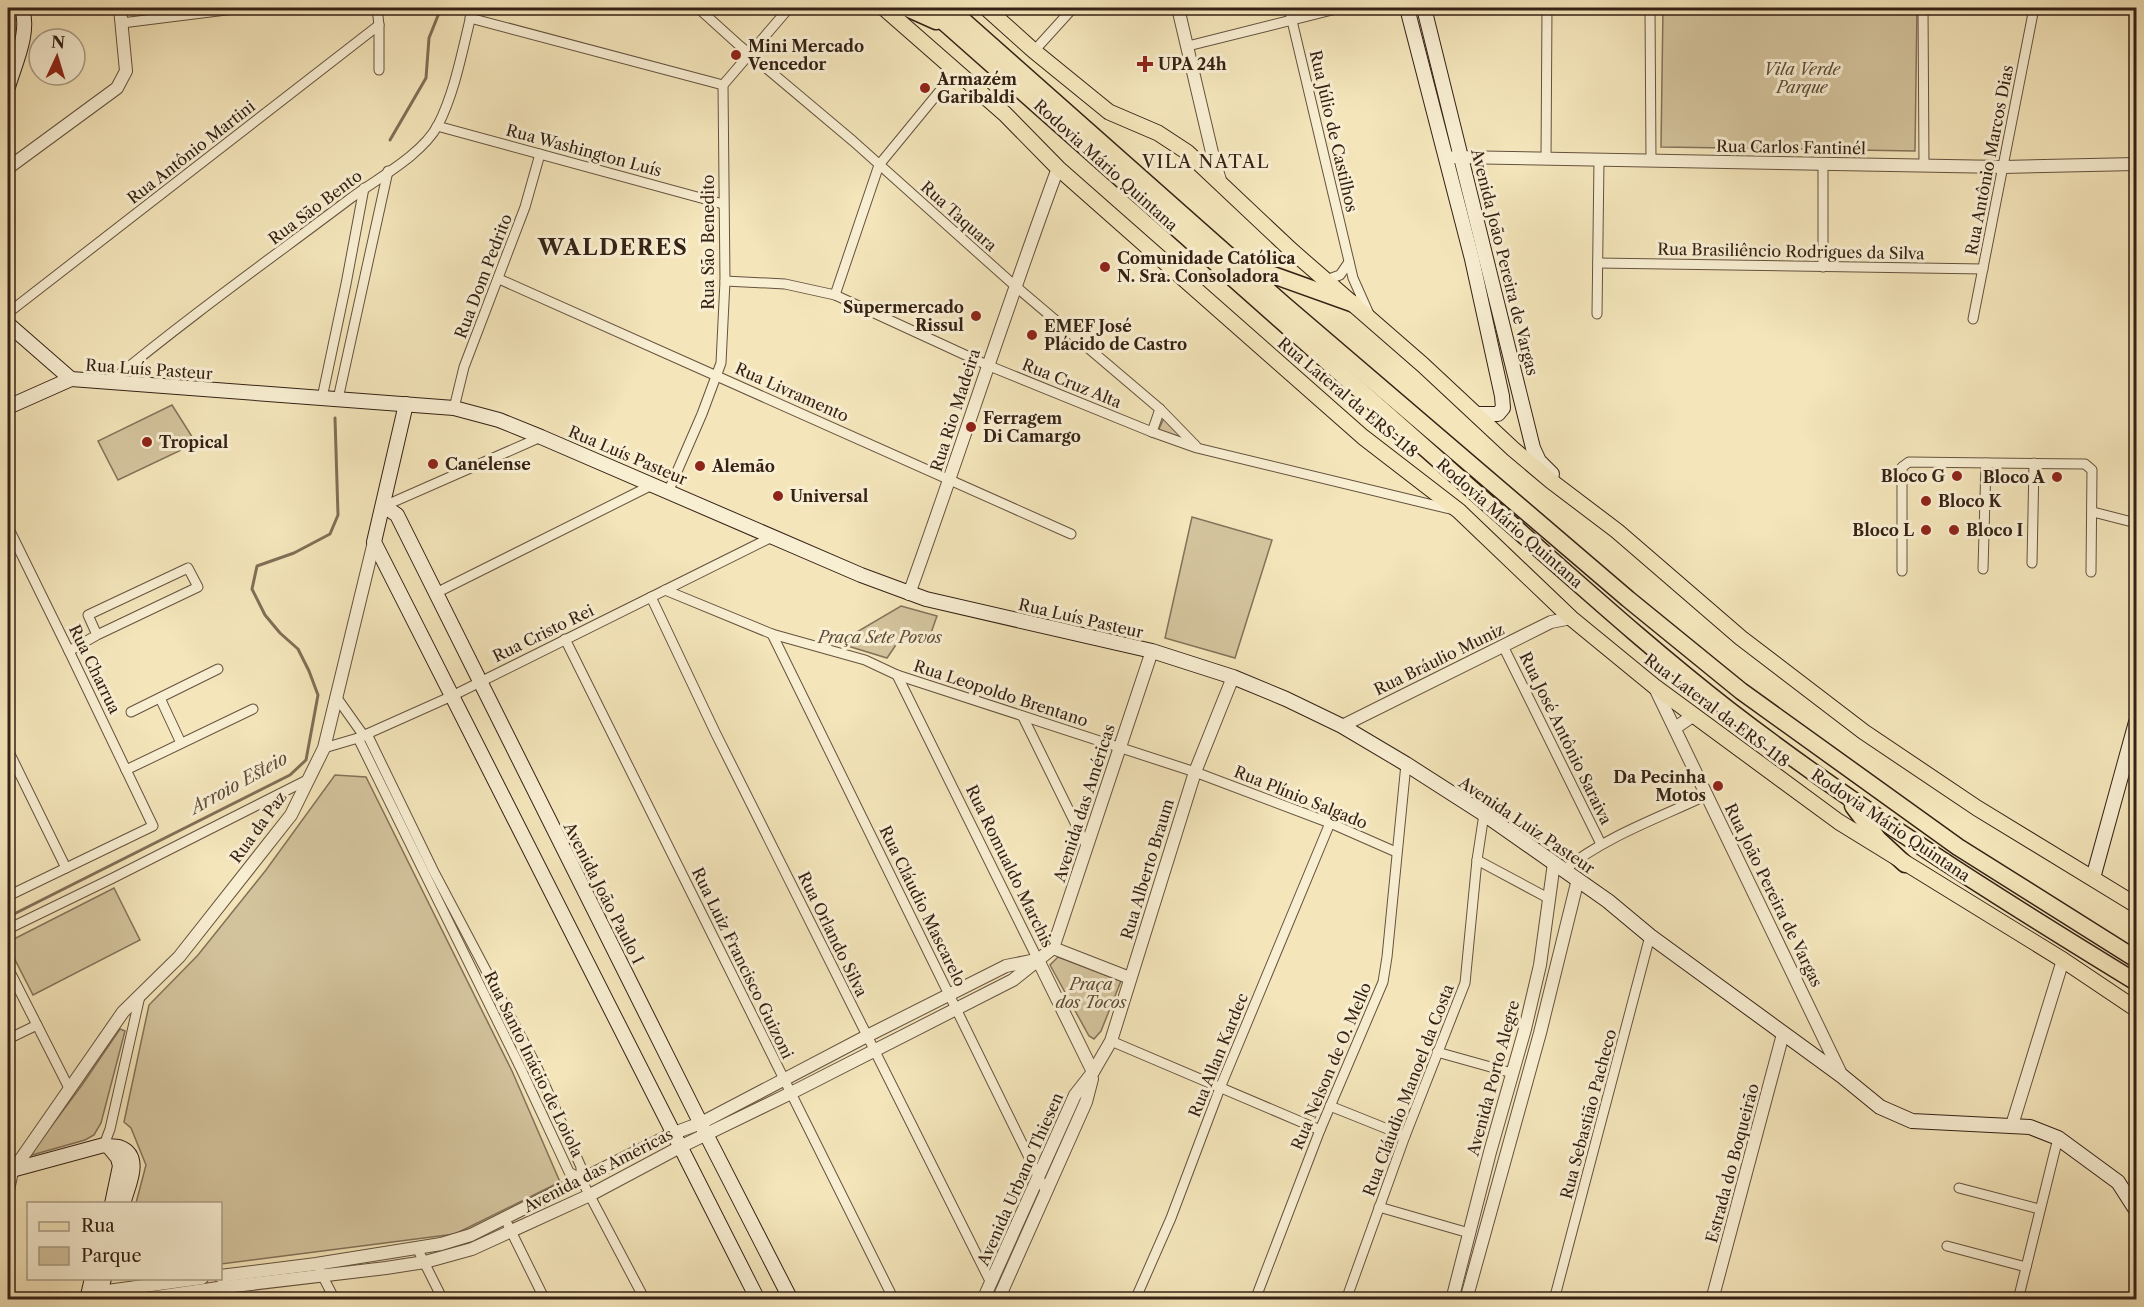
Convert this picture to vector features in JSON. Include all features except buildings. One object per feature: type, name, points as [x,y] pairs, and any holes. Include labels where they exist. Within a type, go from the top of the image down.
[{"type":"highway","points":[[907,8],[948,26]]},
{"type":"highway","name":"Rodovia Mário Quintana","points":[[928,8],[1629,628],[1728,709],[1934,856],[2136,982]]},
{"type":"highway","name":"Rodovia Mário Quintana","points":[[949,8],[1282,303],[1628,599],[1741,691],[1958,847],[2136,959]]},
{"type":"highway","points":[[956,8],[977,34]]},
{"type":"highway","points":[[1236,262],[1354,304]]},
{"type":"highway","points":[[1846,795],[1878,838],[1905,864]]},
{"type":"main road","points":[[8,87],[24,29],[22,8]]},
{"type":"main road","name":"Rua Lateral da ERS-118","points":[[884,8],[1005,114],[1058,168],[1363,437],[1459,511],[1571,618],[1654,686],[1839,822],[2063,960],[2136,1009]]},
{"type":"main road","points":[[986,8],[1034,51],[1109,112],[1158,133],[1187,152],[1291,250],[1551,481],[1586,507],[1741,638],[1864,732],[1977,808],[2136,906]]},
{"type":"main road","name":"Avenida João Pereira de Vargas","points":[[1407,8],[1472,259],[1500,386],[1502,410]]},
{"type":"main road","name":"Avenida João Pereira de Vargas","points":[[1424,8],[1533,448],[1539,462],[1586,507]]},
{"type":"main road","points":[[1472,259],[1486,256]]},
{"type":"main road","name":"Rua Luís Pasteur","points":[[8,324],[70,379],[454,408],[499,420],[542,436],[772,537],[909,594],[935,602],[1152,651],[1233,677]]},
{"type":"main road","points":[[8,407],[70,379]]},
{"type":"main road","name":"Rua da Paz","points":[[374,542],[406,404]]},
{"type":"main road","points":[[1476,414],[1496,415],[1502,410],[1512,416],[1524,409]]},
{"type":"main road","name":"Avenida João Paulo I","points":[[384,506],[397,515],[791,1299]]},
{"type":"main road","points":[[374,542],[758,1299]]},
{"type":"main road","name":"Avenida Luiz Pasteur","points":[[1233,677],[1342,726],[1484,814],[1578,879],[1650,936],[1783,1034]]},
{"type":"main road","points":[[2092,878],[2136,722]]},
{"type":"main road","points":[[1783,1034],[1842,1076],[1872,1102],[1912,1121],[2030,1127],[2058,1138],[2118,1182],[2136,1210]]},
{"type":"main road","points":[[106,1146],[118,1158],[120,1166],[111,1202]]},
{"type":"main road","points":[[11,1170],[106,1146],[120,1148],[130,1153],[134,1162],[123,1202]]},
{"type":"main road","points":[[92,1280],[94,1296]]},
{"type":"main road","points":[[94,1296],[103,1280]]},
{"type":"street","points":[[8,168],[117,88],[126,71],[120,8]]},
{"type":"street","points":[[122,23],[242,8]]},
{"type":"street","points":[[377,8],[379,70]]},
{"type":"street","name":"Rua São Bento","points":[[109,383],[150,349],[364,188],[412,155],[437,126],[455,80],[473,8]]},
{"type":"street","name":"Rua Taquara","points":[[698,8],[1014,285],[1160,409],[1197,448]]},
{"type":"street","points":[[470,18],[723,85],[789,8]]},
{"type":"street","points":[[1034,51],[1073,8]]},
{"type":"street","points":[[1178,8],[1221,183]]},
{"type":"street","name":"Rua Júlio de Castilhos","points":[[1289,8],[1349,262],[1358,293],[1373,321]]},
{"type":"street","points":[[1188,46],[1340,8]]},
{"type":"street","points":[[1546,8],[1546,159]]},
{"type":"street","points":[[1650,8],[1651,161]]},
{"type":"street","points":[[1923,8],[1924,166]]},
{"type":"street","name":"Rua Antônio Marcos Dias","points":[[1973,319],[2034,8]]},
{"type":"street","name":"Rua Antônio Martini","points":[[8,314],[379,25]]},
{"type":"street","points":[[835,295],[879,165],[957,70]]},
{"type":"street","name":"Rua São Benedito","points":[[669,490],[721,363],[725,281],[723,85]]},
{"type":"street","name":"Rua Washington Luís","points":[[437,126],[723,204]]},
{"type":"street","points":[[1187,152],[1202,147],[1210,141]]},
{"type":"street","name":"Rua Dom Pedrito","points":[[454,408],[464,367],[525,207],[540,154]]},
{"type":"street","name":"Rua Carlos Fantinél","points":[[1445,157],[2003,167],[2136,164]]},
{"type":"street","points":[[1597,314],[1599,160]]},
{"type":"street","points":[[1823,164],[1824,267]]},
{"type":"street","name":"Rua Rio Madeira","points":[[909,594],[950,479],[1014,285],[1058,168]]},
{"type":"street","points":[[338,399],[388,171]]},
{"type":"street","points":[[322,398],[364,188]]},
{"type":"street","points":[[1326,280],[1340,275],[1349,262]]},
{"type":"street","name":"Rua Brasiliêncio Rodrigues da Silva","points":[[1598,263],[1983,269]]},
{"type":"street","name":"Rua Livramento","points":[[499,279],[1071,534]]},
{"type":"street","name":"Rua Cruz Alta","points":[[725,281],[785,284],[835,295],[987,365],[1197,448],[1459,511]]},
{"type":"street","points":[[346,284],[363,288]]},
{"type":"street","points":[[1152,432],[1160,409]]},
{"type":"street","points":[[384,506],[542,436]]},
{"type":"street","points":[[1902,571],[1902,467],[1909,462],[2085,464],[2090,466],[2092,470],[2091,572]]},
{"type":"street","points":[[1983,569],[1986,463]]},
{"type":"street","points":[[2032,564],[2034,463]]},
{"type":"street","points":[[436,593],[654,484]]},
{"type":"street","points":[[1414,501],[1427,486]]},
{"type":"street","points":[[2092,512],[2136,523]]},
{"type":"street","name":"Rua Charrua","points":[[8,527],[153,826],[66,868]]},
{"type":"street","name":"Rua Cristo Rei","points":[[324,748],[363,736],[452,696],[772,537]]},
{"type":"street","name":"Rua da Paz","points":[[11,1170],[70,1090],[123,1012],[179,957],[291,815],[324,748],[374,542]]},
{"type":"street","points":[[69,651],[97,635],[198,587],[188,568],[88,615],[97,635]]},
{"type":"street","name":"Rua Leopoldo Brentano","points":[[665,590],[772,634],[865,660],[897,675],[1195,772]]},
{"type":"street","name":"Rua Orlando Silva","points":[[651,597],[715,732],[991,1283]]},
{"type":"street","points":[[1551,622],[1555,603]]},
{"type":"street","name":"Rua Bráulio Muniz","points":[[1342,726],[1551,622],[1571,618]]},
{"type":"street","name":"Rua Cláudio Mascarelo","points":[[772,634],[1046,1192]]},
{"type":"street","name":"Rua Luiz Francisco Guizoni","points":[[565,639],[894,1299]]},
{"type":"street","name":"Rua José Antônio Saraiva","points":[[1503,646],[1601,844]]},
{"type":"street","name":"Avenida das Américas","points":[[136,1299],[222,1280],[441,1244],[471,1235],[674,1134],[704,1129],[791,1093],[1013,980],[1053,948],[1152,651]]},
{"type":"street","points":[[131,712],[218,669]]},
{"type":"street","name":"Rua Romualdo Marchis","points":[[897,675],[1093,1072]]},
{"type":"street","name":"Rua Alberto Braum","points":[[1093,1072],[1111,1041],[1195,772],[1233,677]]},
{"type":"street","name":"Rua João Pereira de Vargas","points":[[1654,686],[1842,1076]]},
{"type":"street","points":[[160,698],[181,743]]},
{"type":"street","points":[[337,698],[363,736]]},
{"type":"street","points":[[126,770],[253,709]]},
{"type":"street","points":[[1675,728],[1694,715]]},
{"type":"street","points":[[1023,717],[1086,845]]},
{"type":"street","name":"Rua Santo Inácio de Loiola","points":[[363,736],[536,1065],[581,1167],[581,1179]]},
{"type":"street","name":"Rua Santo Inácio de Loiola","points":[[363,736],[569,1172],[581,1179]]},
{"type":"street","points":[[8,750],[66,868],[8,896]]},
{"type":"street","name":"Rua Nelson de O. Mello","points":[[1255,1299],[1320,1130],[1383,982],[1406,764]]},
{"type":"street","name":"Rua Plínio Salgado","points":[[1195,772],[1330,823],[1396,852]]},
{"type":"street","points":[[8,929],[310,779]]},
{"type":"street","points":[[1559,866],[1707,795]]},
{"type":"street","name":"Rua Cláudio Manoel da Costa","points":[[1346,1299],[1378,1207],[1466,983],[1484,814]]},
{"type":"street","name":"Rua Allan Kardec","points":[[1135,1299],[1171,1218],[1220,1088],[1330,823]]},
{"type":"street","points":[[1478,860],[1548,898]]},
{"type":"street","name":"Avenida Porto Alegre","points":[[1452,1299],[1525,1029],[1540,965],[1548,898],[1559,866]]},
{"type":"street","name":"Avenida Porto Alegre","points":[[1466,1299],[1540,1033],[1578,879]]},
{"type":"street","name":"Rua Sebastião Pacheco","points":[[1554,1299],[1650,936]]},
{"type":"street","points":[[1053,948],[1130,978]]},
{"type":"street","name":"Avenida das Américas","points":[[222,1280],[323,1277],[425,1262],[472,1249],[590,1195],[680,1147],[704,1129],[784,1081],[949,994],[1006,966],[1038,960]]},
{"type":"street","points":[[2012,1125],[2063,960]]},
{"type":"street","points":[[8,968],[70,1090]]},
{"type":"street","points":[[106,1146],[141,993]]},
{"type":"street","points":[[8,1039],[37,1025]]},
{"type":"street","points":[[1525,1029],[1540,1033]]},
{"type":"street","name":"Estrada do Boqueirão","points":[[1712,1299],[1783,1034]]},
{"type":"street","points":[[1111,1041],[1320,1130]]},
{"type":"street","points":[[1437,1052],[1512,1073]]},
{"type":"street","name":"Avenida Urbano Thiesen","points":[[983,1299],[1075,1095],[1093,1072]]},
{"type":"street","name":"Avenida Urbano Thiesen","points":[[998,1299],[1086,1102],[1093,1072]]},
{"type":"street","points":[[1330,1106],[1405,1136]]},
{"type":"street","points":[[2018,1299],[2058,1138]]},
{"type":"street","points":[[1490,1152],[1506,1154]]},
{"type":"street","points":[[8,1197],[11,1170]]},
{"type":"street","points":[[581,1179],[645,1299]]},
{"type":"street","points":[[1959,1188],[2039,1209]]},
{"type":"street","points":[[1378,1207],[1469,1233]]},
{"type":"street","points":[[503,1218],[545,1299]]},
{"type":"street","points":[[1947,1246],[2026,1267]]},
{"type":"street","points":[[417,1248],[443,1299]]},
{"type":"street","points":[[316,1264],[335,1299]]},
{"type":"street","points":[[1459,1271],[1472,1275]]},
{"type":"street","points":[[94,1296],[190,1280]]},
{"type":"street","points":[[222,1280],[232,1299]]},
{"type":"green space","name":"Vila Verde Parque","points":[[1663,8],[1917,8],[1915,151],[1661,147]]},
{"type":"green space","name":"Tropical","points":[[172,405],[196,443],[118,480],[98,441]]},
{"type":"green space","points":[[1164,418],[1185,440],[1158,431]]},
{"type":"green space","points":[[1192,517],[1272,540],[1235,658],[1165,638]]},
{"type":"green space","name":"Praça Sete Povos","points":[[901,606],[937,616],[931,633],[900,639],[887,658],[838,643]]},
{"type":"green space","points":[[335,775],[366,777],[512,1071],[560,1182],[455,1234],[222,1264],[222,1202],[136,1202],[146,1165],[131,1128],[124,1122],[149,1005],[198,955],[266,870]]},
{"type":"green space","points":[[114,888],[140,940],[33,995],[8,942]]},
{"type":"green space","name":"Praça dos Tocos","points":[[1058,957],[1121,981],[1101,1031],[1094,1039],[1089,1036],[1050,965]]},
{"type":"green space","points":[[120,1029],[125,1031],[101,1123],[94,1135],[85,1140],[25,1157],[32,1152],[82,1085]]},
{"type":"waterway","points":[[390,140],[426,78],[429,38],[441,8]]},
{"type":"waterway","name":"Arroio Esteio","points":[[8,917],[290,775],[306,760],[318,695],[298,649],[265,615],[252,589],[257,566],[294,553],[330,534],[338,515],[335,418]]},
{"type":"place","name":"Mini Mercado Vencedor","points":[[736,55]]},
{"type":"place","name":"UPA 24h","points":[[1145,64]]},
{"type":"place","name":"Armazém Garibaldi","points":[[925,88]]},
{"type":"place","name":"Comunidade Católica N. Sra. Consoladora","points":[[1105,267]]},
{"type":"place","name":"Supermercado Rissul","points":[[976,316]]},
{"type":"place","name":"EMEF José Plácido de Castro","points":[[1032,335]]},
{"type":"place","name":"Ferragem Di Camargo","points":[[971,427]]},
{"type":"place","name":"Tropical","points":[[147,442]]},
{"type":"place","name":"Canelense","points":[[433,464]]},
{"type":"place","name":"Alemão","points":[[700,466]]},
{"type":"place","name":"Bloco G","points":[[1957,476]]},
{"type":"place","name":"Bloco A","points":[[2057,477]]},
{"type":"place","name":"Universal","points":[[778,496]]},
{"type":"place","name":"Bloco K","points":[[1926,501]]},
{"type":"place","name":"Bloco L","points":[[1926,530]]},
{"type":"place","name":"Bloco I","points":[[1954,530]]},
{"type":"place","name":"Da Pecinha Motos","points":[[1718,786]]},
{"type":"district","name":"VILA NATAL","points":[[1206,162]]},
{"type":"district","name":"WALDERES","points":[[613,247]]}]
